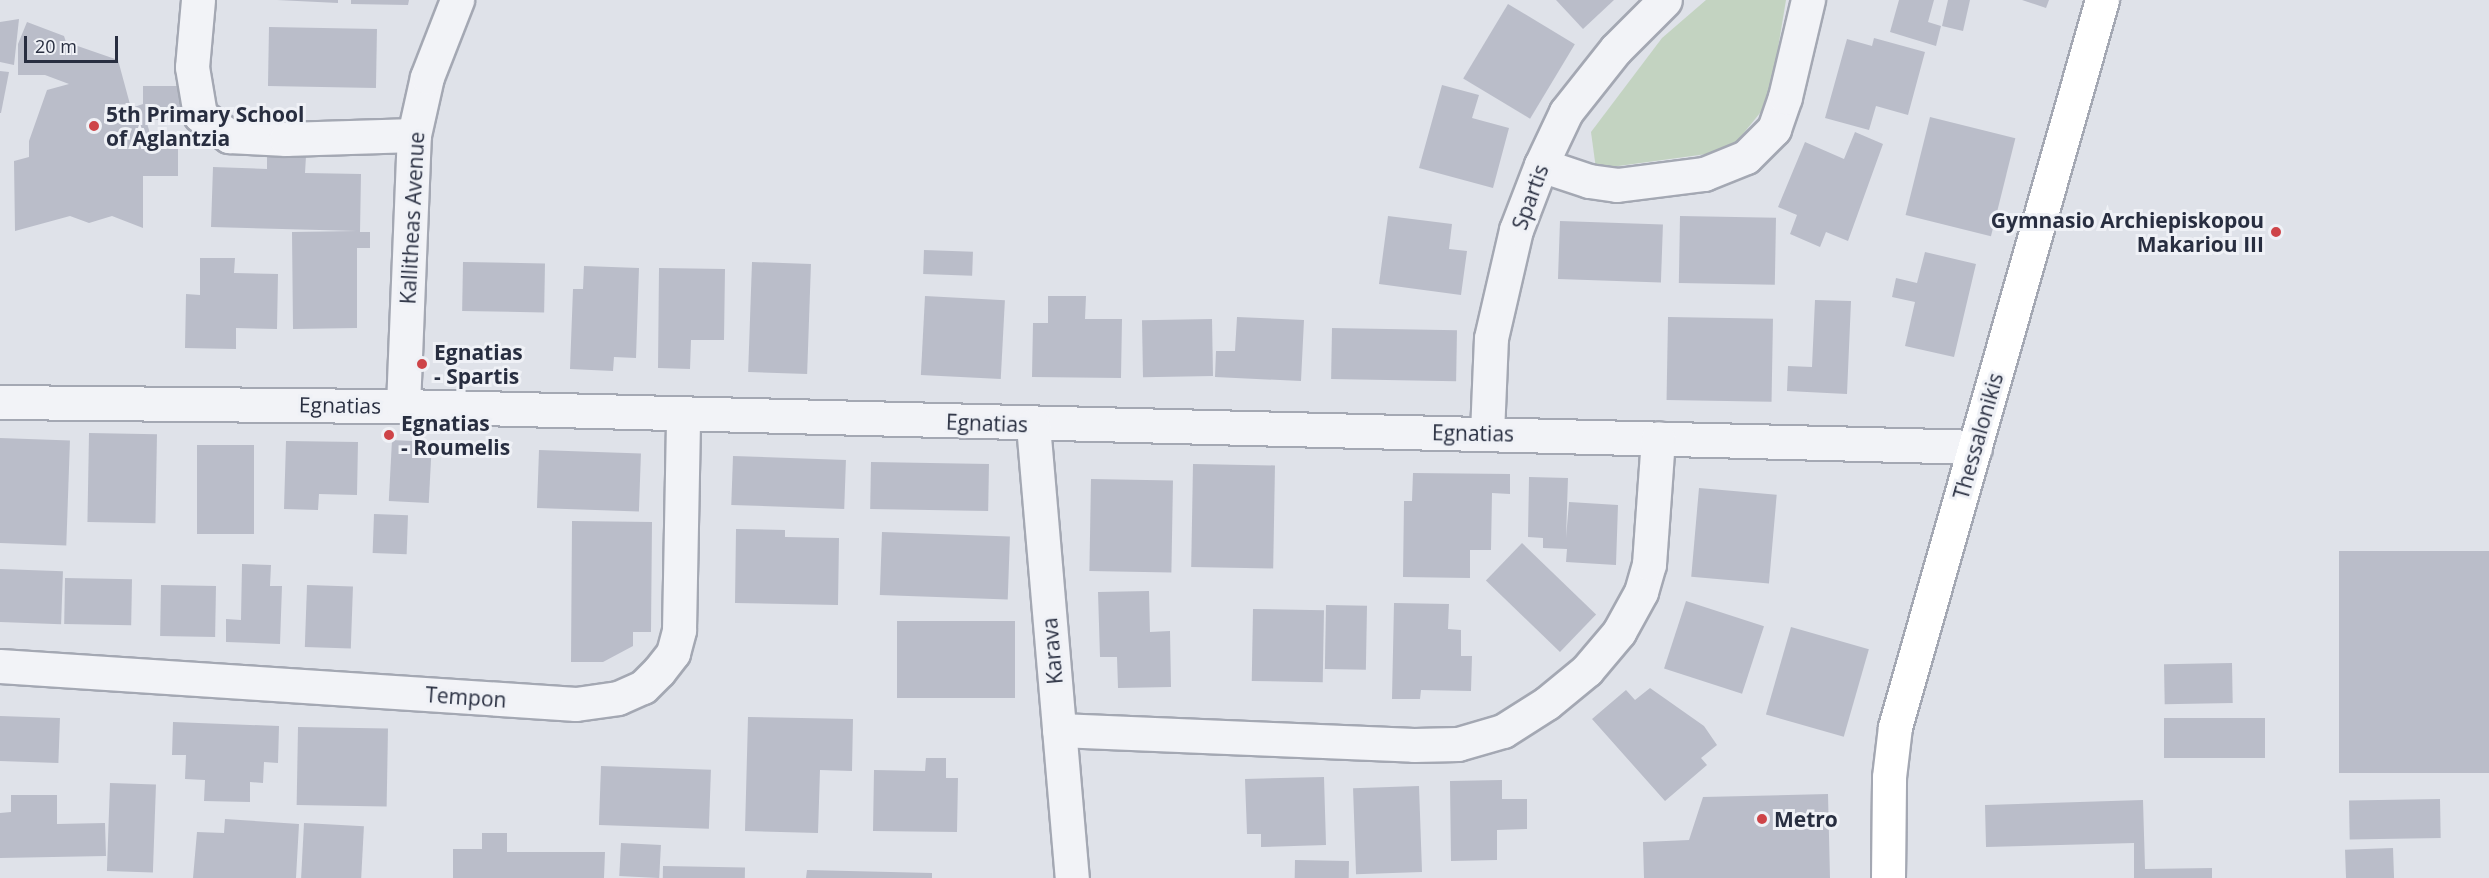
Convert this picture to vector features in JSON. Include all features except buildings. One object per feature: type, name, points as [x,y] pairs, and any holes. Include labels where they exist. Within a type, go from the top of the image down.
[{"type":"main road","name":"Thessalonikis","points":[[1888,878],[1889,777],[1895,727],[2102,0]]},
{"type":"street","points":[[198,0],[192,67],[200,115],[229,136],[286,139],[414,135]]},
{"type":"street","name":"Kallitheas Avenue","points":[[403,406],[414,135],[427,77],[457,0]]},
{"type":"street","name":"Spartis","points":[[1487,433],[1491,338],[1516,230],[1540,165],[1566,112],[1616,49],[1665,0]]},
{"type":"street","points":[[1540,165],[1589,181],[1617,184],[1704,174],[1746,157],[1774,129],[1785,97],[1808,0]]},
{"type":"street","name":"Egnatias","points":[[0,402],[403,406],[1975,447]]},
{"type":"street","name":"Tempon","points":[[0,666],[576,704],[618,698],[643,687],[659,671],[673,653],[679,630],[683,413]]},
{"type":"street","name":"Karava","points":[[1033,424],[1072,878]]},
{"type":"street","points":[[1059,730],[1414,745],[1458,744],[1503,731],[1547,704],[1587,670],[1619,632],[1641,592],[1649,564],[1658,438]]},
{"type":"green space","points":[[1706,0],[1786,0],[1769,102],[1729,151],[1596,169],[1591,132],[1662,38]]},
{"type":"place","name":"5th Primary School of Aglantzia","points":[[94,126]]},
{"type":"place","name":"Gymnasio Archiepiskopou Makariou III","points":[[2276,232]]},
{"type":"place","name":"Egnatias - Spartis","points":[[422,364]]},
{"type":"place","name":"Egnatias - Roumelis","points":[[389,435]]},
{"type":"place","name":"Metro","points":[[1762,819]]}]
